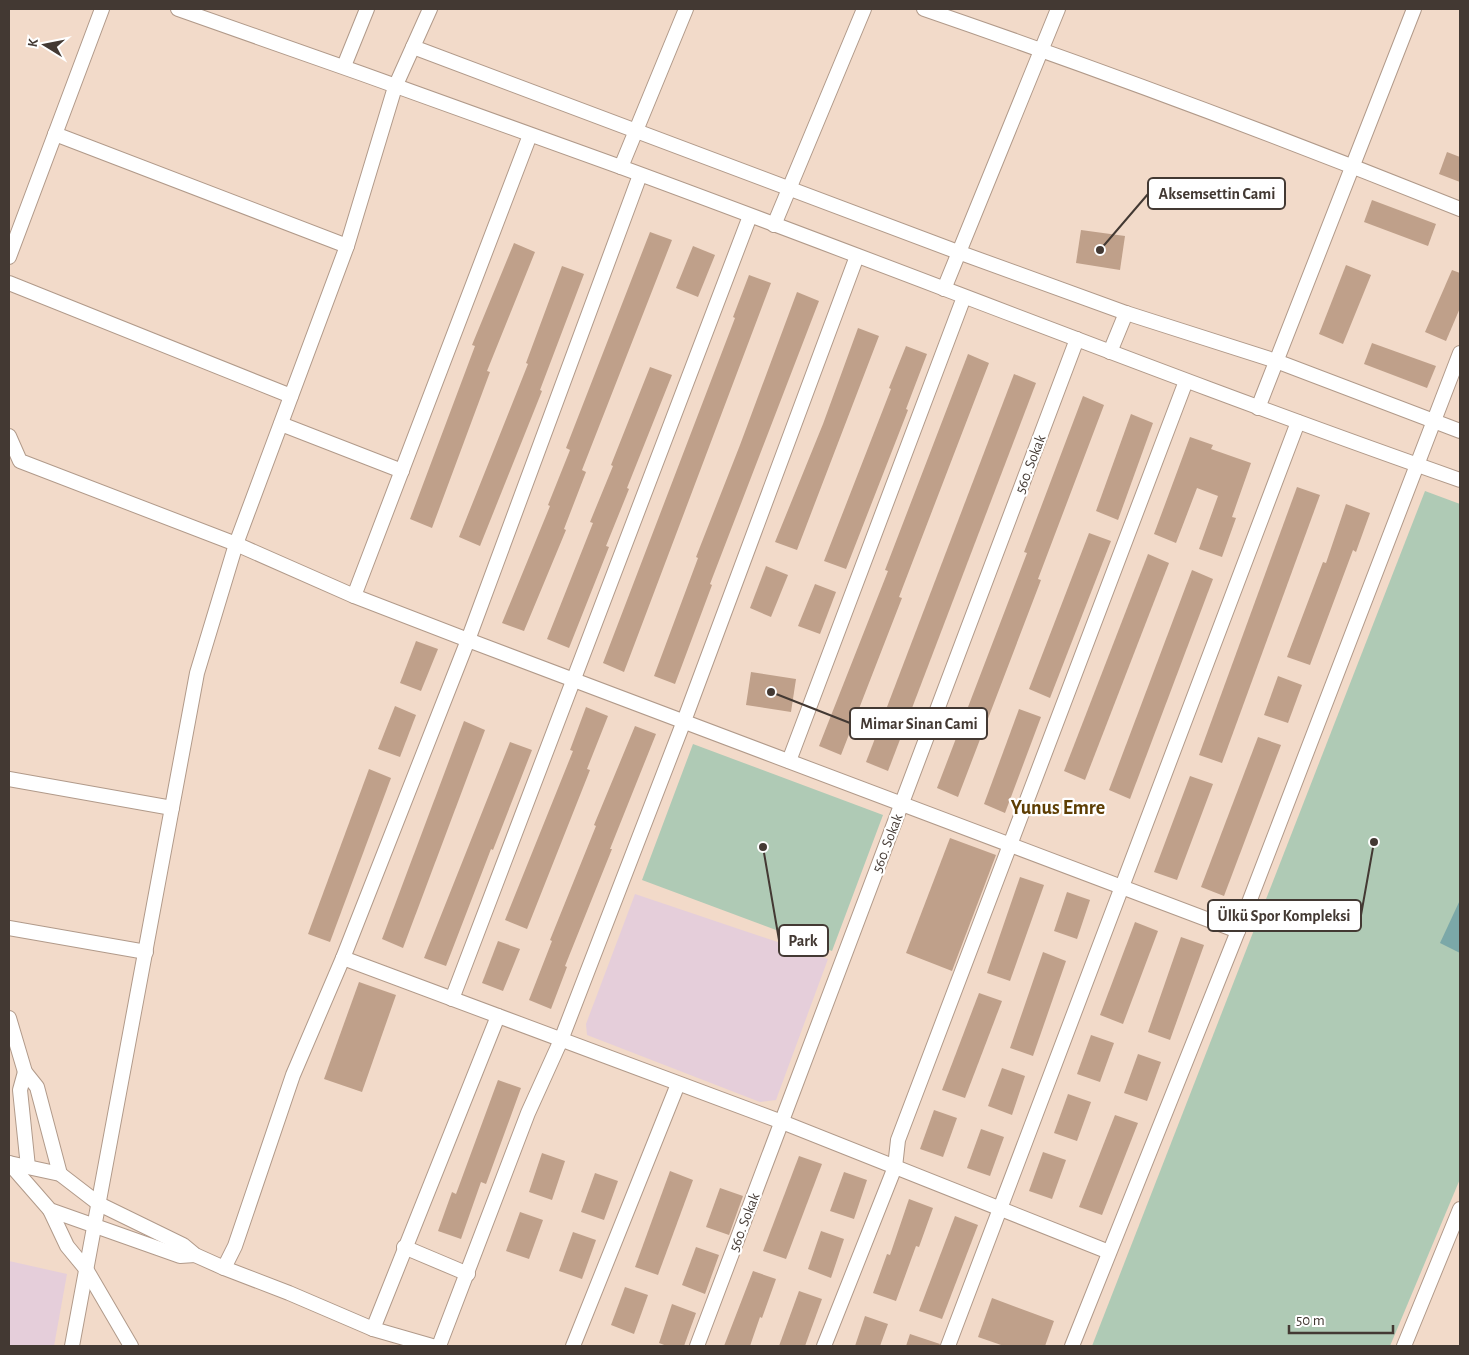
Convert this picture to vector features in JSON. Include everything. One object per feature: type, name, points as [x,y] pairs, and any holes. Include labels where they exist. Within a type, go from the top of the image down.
[{"type":"street","points":[[9,257],[102,9]]},
{"type":"street","points":[[178,9],[344,66],[395,87],[621,167],[1258,408],[1460,480]]},
{"type":"street","points":[[344,66],[367,9]]},
{"type":"street","points":[[72,1346],[100,1204],[197,673],[236,544],[347,246],[395,87],[430,9]]},
{"type":"street","points":[[621,167],[686,9]]},
{"type":"street","points":[[774,225],[864,9]]},
{"type":"street","points":[[924,9],[1041,49],[1352,166],[1460,209]]},
{"type":"street","points":[[944,289],[1058,9]]},
{"type":"street","points":[[1258,408],[1414,9]]},
{"type":"street","points":[[413,47],[1126,314],[1276,361],[1460,431]]},
{"type":"street","points":[[55,134],[347,246]]},
{"type":"street","points":[[354,596],[530,135]]},
{"type":"street","points":[[224,1268],[235,1246],[293,1075],[342,958],[468,640],[640,175]]},
{"type":"street","points":[[452,999],[572,679],[750,216]]},
{"type":"street","points":[[439,1346],[528,1113],[561,1040],[684,721],[857,256]]},
{"type":"street","points":[[9,283],[291,396]]},
{"type":"street","points":[[789,761],[964,297]]},
{"type":"street","points":[[1110,352],[1126,314]]},
{"type":"street","name":"560. Sokak","points":[[697,1346],[1077,339]]},
{"type":"street","points":[[1072,1346],[1238,931],[1460,353]]},
{"type":"street","points":[[824,1346],[895,1167],[898,1140],[1186,381]]},
{"type":"street","points":[[948,1346],[1298,422]]},
{"type":"street","points":[[281,424],[402,471]]},
{"type":"street","points":[[9,436],[14,462],[236,544],[354,596],[468,640],[1238,931]]},
{"type":"street","points":[[9,779],[172,808]]},
{"type":"street","points":[[9,928],[146,952]]},
{"type":"street","points":[[342,958],[782,1122],[1109,1252]]},
{"type":"street","points":[[373,1329],[404,1247],[498,1016]]},
{"type":"street","points":[[9,1018],[25,1072],[37,1087],[60,1174]]},
{"type":"street","points":[[25,1072],[20,1090],[28,1167]]},
{"type":"street","points":[[574,1346],[678,1084]]},
{"type":"street","points":[[131,1346],[86,1269],[67,1246],[50,1210],[9,1163],[60,1174],[100,1204],[183,1244],[194,1255],[373,1329],[423,1345]]},
{"type":"street","points":[[1404,1346],[1460,1209]]},
{"type":"street","points":[[50,1210],[95,1228],[180,1256],[194,1255]]},
{"type":"street","points":[[404,1247],[468,1274]]},
{"type":"shaded area","points":[[635,894],[828,959],[776,1100],[760,1102],[587,1035],[586,1024]]},
{"type":"shaded area","points":[[9,1261],[67,1274],[54,1346],[9,1346]]},
{"type":"green space","points":[[1425,491],[1460,504],[1460,1179],[1390,1346],[1092,1346]]},
{"type":"green space","points":[[693,744],[883,815],[832,951],[642,880]]},
{"type":"water","points":[[1460,900],[1460,953],[1440,943]]},
{"type":"building","points":[[1447,152],[1460,157],[1460,182],[1439,174]]},
{"type":"building","points":[[1372,200],[1436,224],[1428,246],[1364,222]]},
{"type":"building","points":[[1081,230],[1125,236],[1120,270],[1076,263]]},
{"type":"building","points":[[650,232],[672,240],[582,470],[586,472],[564,529],[566,530],[524,631],[502,623],[550,506],[548,505],[570,450],[566,448]]},
{"type":"building","points":[[514,243],[535,252],[487,371],[490,372],[432,528],[410,519],[475,346],[472,345]]},
{"type":"building","points":[[693,246],[715,255],[698,297],[676,288]]},
{"type":"building","points":[[1346,265],[1371,275],[1343,344],[1319,334]]},
{"type":"building","points":[[562,266],[584,274],[540,390],[542,391],[480,546],[459,537],[528,364],[526,363]]},
{"type":"building","points":[[1452,270],[1460,273],[1460,308],[1446,341],[1425,332]]},
{"type":"building","points":[[749,275],[771,283],[624,672],[603,663],[735,318],[733,317]]},
{"type":"building","points":[[797,292],[819,301],[710,584],[712,585],[675,684],[654,676],[698,558],[696,557]]},
{"type":"building","points":[[858,328],[879,336],[797,550],[775,542],[823,424]]},
{"type":"building","points":[[1372,343],[1436,366],[1427,388],[1364,364]]},
{"type":"building","points":[[906,346],[927,354],[906,409],[908,410],[846,569],[824,561]]},
{"type":"building","points":[[968,354],[989,363],[899,597],[902,598],[841,755],[819,746],[888,571],[885,570]]},
{"type":"building","points":[[650,367],[672,375],[627,488],[629,489],[606,546],[609,547],[569,648],[547,639],[593,523],[590,522]]},
{"type":"building","points":[[1014,374],[1036,383],[888,771],[866,762]]},
{"type":"building","points":[[1083,396],[1104,405],[1038,579],[1041,580],[958,797],[937,788],[1027,553],[1024,552]]},
{"type":"building","points":[[1131,414],[1153,423],[1118,520],[1096,511]]},
{"type":"building","points":[[1190,437],[1213,445],[1211,449],[1251,463],[1232,517],[1236,518],[1222,557],[1199,549],[1218,496],[1197,488],[1176,543],[1154,534]]},
{"type":"building","points":[[1297,487],[1320,495],[1222,763],[1199,755]]},
{"type":"building","points":[[1346,504],[1370,513],[1356,552],[1353,550],[1310,665],[1287,657],[1323,562],[1326,563]]},
{"type":"building","points":[[1089,533],[1111,541],[1050,698],[1029,689]]},
{"type":"building","points":[[1148,554],[1169,563],[1085,780],[1064,771]]},
{"type":"building","points":[[766,566],[788,575],[771,617],[750,608]]},
{"type":"building","points":[[1192,570],[1213,579],[1130,799],[1109,790]]},
{"type":"building","points":[[815,584],[836,592],[820,634],[798,626]]},
{"type":"building","points":[[416,641],[438,649],[421,691],[400,683]]},
{"type":"building","points":[[751,672],[796,679],[791,712],[746,705]]},
{"type":"building","points":[[1278,676],[1302,685],[1288,723],[1264,715]]},
{"type":"building","points":[[395,706],[416,715],[400,757],[378,749]]},
{"type":"building","points":[[586,707],[608,716],[587,769],[590,770],[527,929],[505,920],[573,751],[570,750]]},
{"type":"building","points":[[1019,709],[1041,717],[1005,813],[984,804]]},
{"type":"building","points":[[464,721],[485,730],[403,948],[382,939]]},
{"type":"building","points":[[635,726],[656,734],[565,966],[567,967],[551,1009],[529,1000],[552,941],[550,940],[596,826],[594,825]]},
{"type":"building","points":[[1258,737],[1281,745],[1224,896],[1201,887]]},
{"type":"building","points":[[510,742],[532,750],[446,966],[424,958]]},
{"type":"building","points":[[369,769],[391,778],[330,942],[308,934]]},
{"type":"building","points":[[1190,776],[1213,784],[1177,880],[1154,872]]},
{"type":"building","points":[[950,838],[996,855],[952,971],[906,953]]},
{"type":"building","points":[[1020,877],[1044,885],[1010,981],[987,973]]},
{"type":"building","points":[[1067,892],[1090,900],[1077,939],[1054,931]]},
{"type":"building","points":[[1135,922],[1158,931],[1123,1024],[1100,1015]]},
{"type":"building","points":[[1181,937],[1204,945],[1170,1040],[1148,1032]]},
{"type":"building","points":[[498,941],[520,949],[503,991],[482,983]]},
{"type":"building","points":[[1043,952],[1066,961],[1033,1056],[1010,1048]]},
{"type":"building","points":[[359,982],[396,995],[362,1092],[324,1079]]},
{"type":"building","points":[[979,993],[1002,1001],[965,1098],[942,1090]]},
{"type":"building","points":[[1091,1035],[1114,1043],[1100,1082],[1077,1074]]},
{"type":"building","points":[[1138,1054],[1161,1062],[1147,1101],[1124,1093]]},
{"type":"building","points":[[1002,1068],[1025,1076],[1012,1115],[988,1106]]},
{"type":"building","points":[[498,1080],[521,1088],[486,1184],[481,1182],[461,1239],[438,1231],[452,1192],[456,1194]]},
{"type":"building","points":[[1068,1094],[1091,1102],[1077,1141],[1054,1133]]},
{"type":"building","points":[[934,1110],[957,1118],[943,1157],[920,1149]]},
{"type":"building","points":[[1115,1115],[1138,1123],[1102,1215],[1079,1207]]},
{"type":"building","points":[[981,1129],[1004,1137],[990,1176],[967,1168]]},
{"type":"building","points":[[1043,1152],[1066,1160],[1052,1199],[1029,1191]]},
{"type":"building","points":[[542,1153],[565,1161],[552,1200],[529,1192]]},
{"type":"building","points":[[799,1156],[822,1164],[786,1259],[763,1251]]},
{"type":"building","points":[[670,1171],[693,1180],[658,1275],[635,1267]]},
{"type":"building","points":[[844,1172],[867,1180],[854,1219],[830,1211]]},
{"type":"building","points":[[595,1173],[618,1181],[604,1220],[581,1212]]},
{"type":"building","points":[[720,1188],[743,1196],[729,1235],[706,1227]]},
{"type":"building","points":[[909,1199],[933,1208],[919,1247],[916,1246],[896,1301],[873,1293],[887,1254],[890,1255]]},
{"type":"building","points":[[520,1212],[543,1220],[529,1259],[506,1251]]},
{"type":"building","points":[[955,1216],[978,1225],[942,1319],[919,1311]]},
{"type":"building","points":[[821,1231],[844,1239],[831,1278],[808,1269]]},
{"type":"building","points":[[573,1232],[596,1240],[582,1279],[559,1271]]},
{"type":"building","points":[[696,1247],[719,1255],[705,1294],[682,1285]]},
{"type":"building","points":[[753,1271],[776,1279],[762,1318],[760,1317],[750,1346],[724,1346]]},
{"type":"building","points":[[625,1287],[648,1295],[634,1334],[611,1325]]},
{"type":"building","points":[[799,1291],[822,1299],[805,1346],[779,1346]]},
{"type":"building","points":[[992,1298],[1054,1321],[1045,1346],[1004,1346],[978,1337]]},
{"type":"building","points":[[672,1304],[696,1313],[684,1346],[667,1346],[659,1343]]},
{"type":"building","points":[[865,1316],[888,1324],[880,1346],[855,1346]]},
{"type":"building","points":[[910,1334],[940,1344],[939,1346],[906,1346]]},
{"type":"place","name":"Aksemsettin Cami","points":[[1100,250]]},
{"type":"place","name":"Mimar Sinan Cami","points":[[771,692]]},
{"type":"place","name":"Ülkü Spor Kompleksi","points":[[1374,842]]},
{"type":"place","name":"Park","points":[[763,847]]},
{"type":"district","name":"Yunus Emre","points":[[1058,807]]}]
